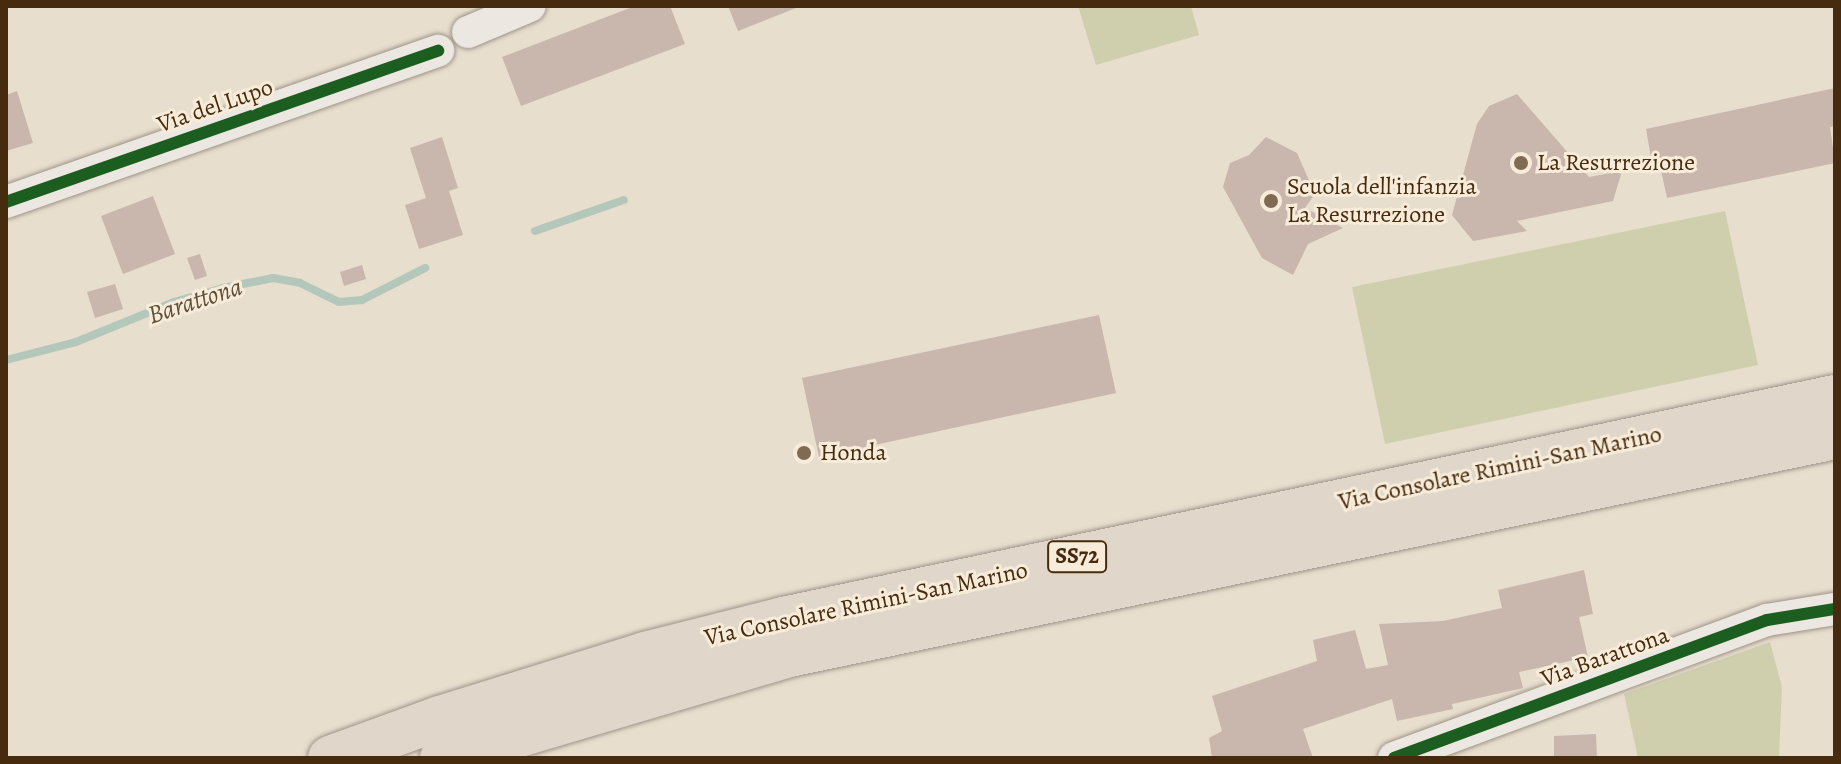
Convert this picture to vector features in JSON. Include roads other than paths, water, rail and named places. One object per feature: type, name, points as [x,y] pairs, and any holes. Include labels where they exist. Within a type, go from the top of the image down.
[{"type":"main road","name":"Via Consolare Rimini-San Marino","points":[[330,758],[440,718],[645,654],[783,619],[1835,397]]},
{"type":"main road","name":"Via Consolare Rimini-San Marino","points":[[442,758],[794,654],[1835,437]]},
{"type":"street","points":[[468,32],[530,6]]},
{"type":"street","name":"Via del Lupo","points":[[6,202],[438,51]]},
{"type":"street","name":"Via Barattona","points":[[1394,758],[1767,620],[1835,609]]},
{"type":"waterway","name":"Barattona","points":[[535,231],[624,200]]},
{"type":"waterway","name":"Barattona","points":[[6,360],[76,342],[174,302],[223,288],[273,278],[300,283],[339,302],[362,300],[425,268]]},
{"type":"place","name":"La Resurrezione","points":[[1521,163]]},
{"type":"place","name":"Scuola dell'infanzia La Resurrezione","points":[[1271,201]]},
{"type":"place","name":"Honda","points":[[804,453]]}]
